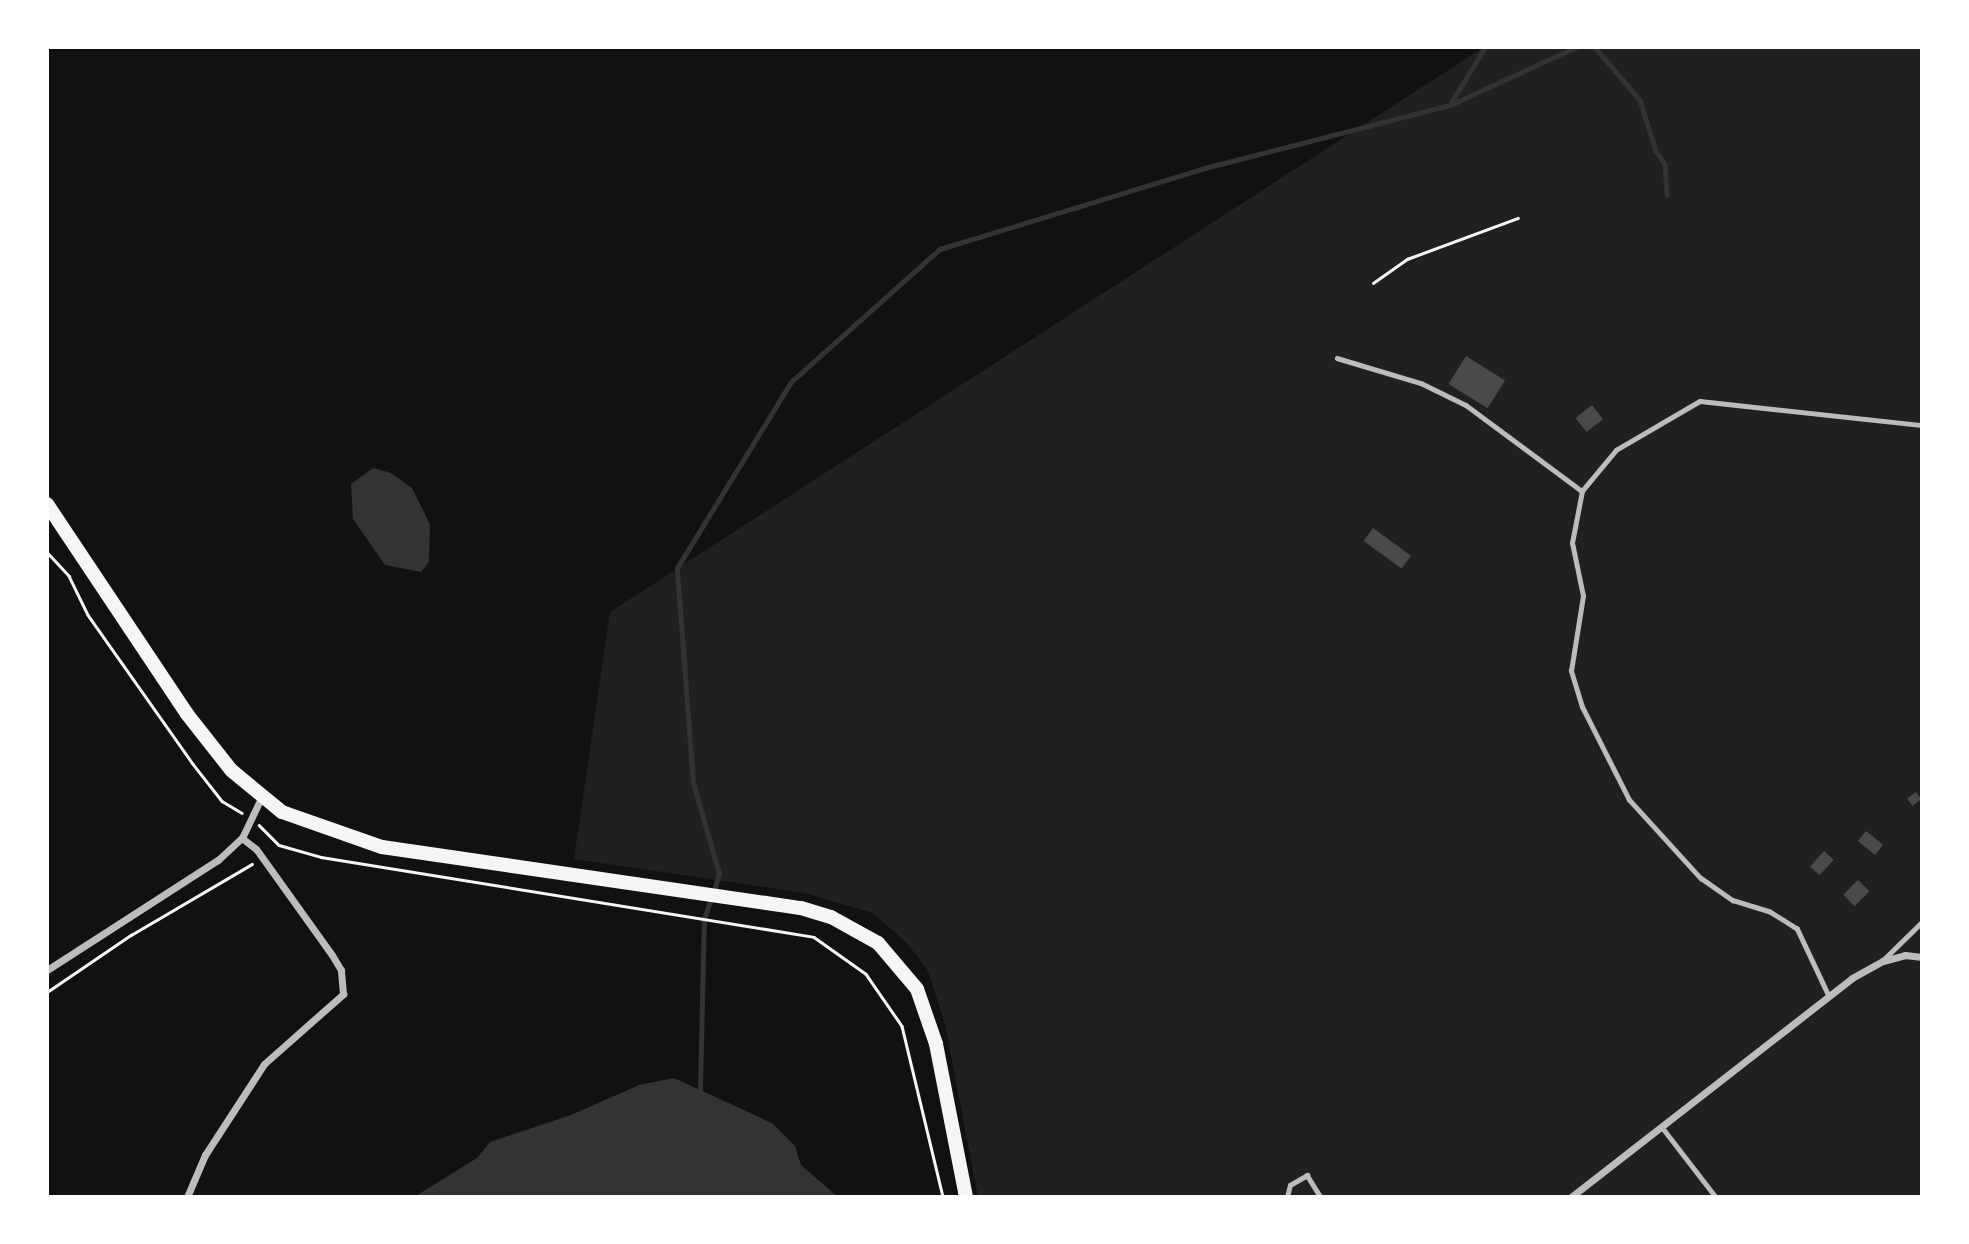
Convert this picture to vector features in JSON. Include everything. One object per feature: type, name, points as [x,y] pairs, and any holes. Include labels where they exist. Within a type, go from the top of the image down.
[{"type":"main road","points":[[47,504],[187,714],[230,770],[282,812],[382,847],[801,908],[831,917],[878,943],[917,989],[932,1033],[966,1197]]},
{"type":"street","points":[[47,970],[218,860],[242,838],[262,796]]},
{"type":"street","points":[[186,1197],[205,1155],[264,1064],[343,994],[341,970],[263,858],[242,838]]},
{"type":"street","points":[[1571,1197],[1828,995],[1883,961],[1905,955],[1922,957]]},
{"type":"lane","points":[[1337,358],[1422,383],[1466,405],[1582,491]]},
{"type":"lane","points":[[1828,995],[1797,929],[1770,912],[1733,901],[1701,879],[1652,829],[1612,769],[1571,671],[1583,596],[1572,543],[1582,491],[1616,450],[1700,401],[1922,425]]},
{"type":"lane","points":[[1883,961],[1922,922]]},
{"type":"lane","points":[[1661,1127],[1716,1197]]},
{"type":"lane","points":[[1287,1197],[1290,1185],[1307,1175],[1321,1197]]},
{"type":"path","points":[[1373,283],[1407,259],[1518,218]]},
{"type":"path","points":[[47,992],[131,935],[263,858],[279,845]]},
{"type":"path","points":[[493,887],[814,937],[866,974],[902,1026],[943,1197]]},
{"type":"shaded area","points":[[1484,47],[1922,47],[1922,1197],[978,1197],[945,1024],[928,971],[908,944],[873,913],[805,893],[574,859],[610,612]]},
{"type":"shaded area","points":[[373,468],[391,473],[412,488],[430,525],[429,562],[421,572],[385,565],[353,519],[351,484]]},
{"type":"shaded area","points":[[674,1078],[772,1123],[795,1146],[801,1165],[838,1197],[414,1197],[477,1158],[490,1142],[571,1115],[639,1085]]},
{"type":"building","points":[[1466,356],[1505,380],[1488,408],[1449,384]]},
{"type":"building","points":[[1592,405],[1603,419],[1587,432],[1575,418]]},
{"type":"building","points":[[1373,528],[1411,556],[1402,569],[1364,541]]},
{"type":"building","points":[[1916,792],[1921,799],[1912,806],[1907,798]]},
{"type":"building","points":[[1866,831],[1883,845],[1875,855],[1858,841]]},
{"type":"building","points":[[1824,851],[1834,860],[1820,875],[1810,867]]},
{"type":"building","points":[[1858,880],[1869,891],[1854,906],[1843,895]]},
{"type":"waterway","points":[[1451,103],[1485,47]]},
{"type":"waterway","points":[[714,891],[719,874],[693,783],[677,568],[791,382],[940,249],[1205,168],[1450,105],[1576,47]]},
{"type":"waterway","points":[[1595,47],[1640,100],[1656,151],[1665,164],[1667,195]]},
{"type":"waterway","points":[[700,1090],[704,919],[711,899]]}]
